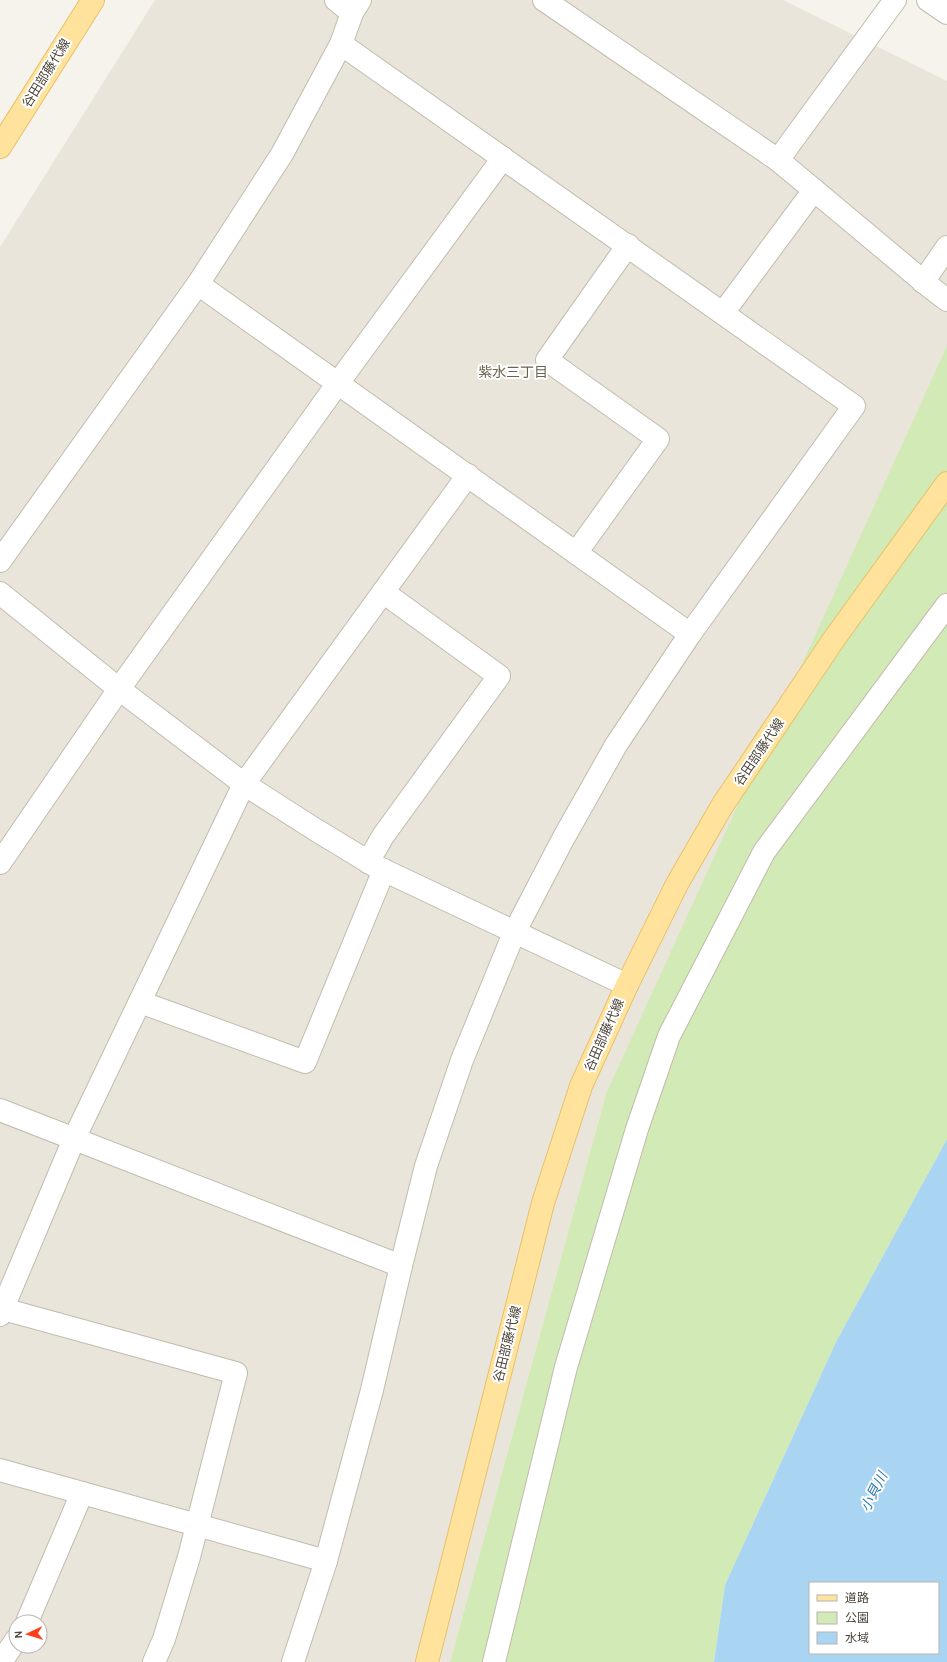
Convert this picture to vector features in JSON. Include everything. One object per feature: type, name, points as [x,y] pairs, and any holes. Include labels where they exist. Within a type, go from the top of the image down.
[{"type":"main road","name":"谷田部藤代線","points":[[0,146],[93,0]]},
{"type":"main road","name":"谷田部藤代線","points":[[427,1662],[543,1203],[581,1086],[627,985],[677,884],[722,806],[834,639],[947,483]]},
{"type":"street","points":[[544,0],[778,160],[923,282],[947,300]]},
{"type":"street","points":[[778,160],[895,0]]},
{"type":"street","points":[[928,0],[947,13]]},
{"type":"street","points":[[0,561],[198,284],[282,154],[342,44],[350,4]]},
{"type":"street","points":[[293,1662],[326,1561],[372,1390],[426,1166],[462,1060],[514,933],[563,839],[616,745],[690,634],[854,406],[342,44]]},
{"type":"street","points":[[0,864],[119,689],[338,383],[503,158]]},
{"type":"street","points":[[723,313],[814,190]]},
{"type":"street","points":[[576,553],[658,439],[547,360],[628,245]]},
{"type":"street","points":[[923,282],[947,247]]},
{"type":"street","points":[[198,284],[690,634]]},
{"type":"street","points":[[154,1662],[164,1639],[198,1526],[236,1374],[1,1312],[74,1139],[244,784],[468,475]]},
{"type":"street","points":[[0,592],[119,689],[244,784],[376,866],[514,933],[627,985]]},
{"type":"street","points":[[140,1002],[306,1062],[376,866],[383,836],[499,676],[383,592]]},
{"type":"street","points":[[494,1662],[566,1367],[637,1129],[669,1036],[764,852],[947,605]]},
{"type":"street","points":[[0,1110],[401,1266]]},
{"type":"street","points":[[0,1470],[326,1561]]},
{"type":"street","points":[[30,1614],[82,1493]]},
{"type":"shaded area","points":[[155,0],[783,0],[947,81],[947,524],[606,1094],[450,1662],[0,1662],[0,247]]},
{"type":"green space","points":[[947,346],[947,1139],[836,1342],[725,1585],[714,1662],[450,1662],[606,1094]]},
{"type":"water","name":"小貝川","points":[[947,1139],[947,1662],[714,1662],[725,1585],[836,1342]]},
{"type":"district","name":"紫水三丁目","points":[[513,372]]}]
